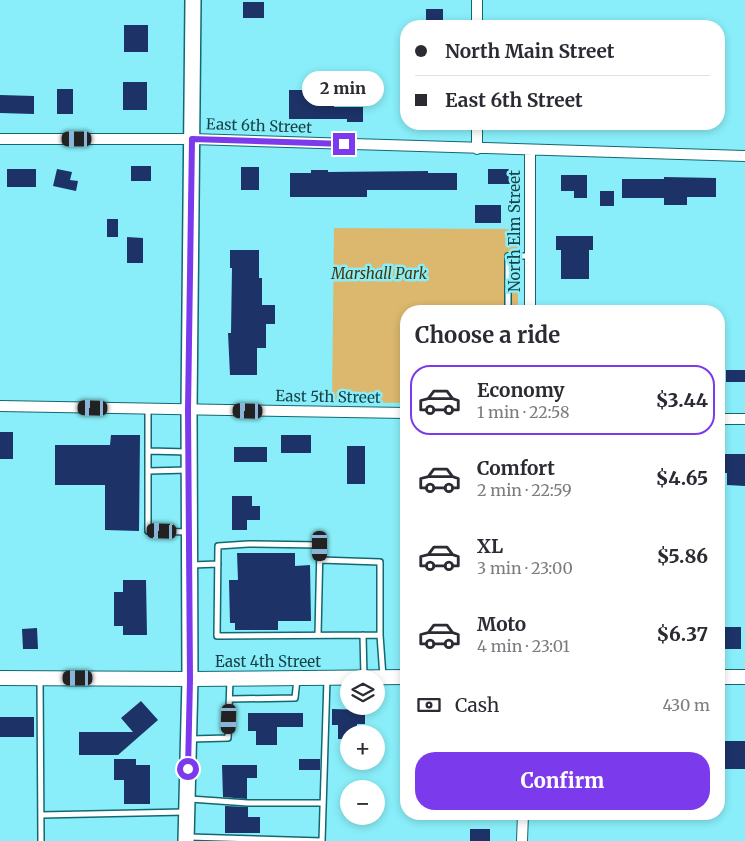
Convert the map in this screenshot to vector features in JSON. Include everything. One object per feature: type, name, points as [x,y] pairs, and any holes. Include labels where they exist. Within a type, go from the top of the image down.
[{"type":"main road","points":[[186,839],[190,679],[188,410],[193,0]]},
{"type":"street","points":[[477,0],[477,20]]},
{"type":"street","points":[[477,130],[477,149]]},
{"type":"street","name":"East 6th Street","points":[[0,139],[192,139],[745,156]]},
{"type":"street","name":"North Elm Street","points":[[530,150],[530,305]]},
{"type":"street","name":"East 5th Street","points":[[0,406],[400,413]]},
{"type":"street","points":[[725,419],[745,419]]},
{"type":"street","name":"East 4th Street","points":[[385,677],[400,677]]},
{"type":"street","points":[[725,677],[745,677]]},
{"type":"street","name":"East 4th Street","points":[[0,678],[340,678]]},
{"type":"street","points":[[522,841],[523,820]]},
{"type":"lane","points":[[508,305],[508,256],[530,256]]},
{"type":"lane","points":[[148,409],[148,530],[189,532]]},
{"type":"lane","points":[[148,451],[189,452]]},
{"type":"lane","points":[[148,471],[189,470]]},
{"type":"lane","points":[[318,635],[320,546],[248,544],[218,546],[217,636],[380,635]]},
{"type":"lane","points":[[320,560],[380,562],[380,635],[382,670]]},
{"type":"lane","points":[[189,566],[218,564]]},
{"type":"lane","points":[[363,635],[364,670]]},
{"type":"lane","points":[[40,678],[41,841]]},
{"type":"lane","points":[[230,699],[295,698],[297,678]]},
{"type":"lane","points":[[186,839],[322,841],[327,678]]},
{"type":"lane","points":[[188,739],[228,738],[230,679]]},
{"type":"lane","points":[[41,815],[248,803],[322,803]]},
{"type":"green space","name":"Marshall Park","points":[[334,228],[518,229],[518,305],[400,305],[400,403],[332,402]]},
{"type":"building","points":[[243,2],[264,2],[264,18],[243,18]]},
{"type":"building","points":[[426,9],[443,9],[443,20],[426,20]]},
{"type":"building","points":[[124,25],[148,25],[148,52],[124,52]]},
{"type":"building","points":[[123,82],[147,82],[147,110],[123,110]]},
{"type":"building","points":[[57,89],[73,89],[73,114],[57,114]]},
{"type":"building","points":[[289,90],[334,90],[334,107],[363,107],[363,122],[347,122],[347,119],[289,119]]},
{"type":"building","points":[[0,95],[34,96],[34,114],[0,113]]},
{"type":"building","points":[[131,166],[151,166],[151,181],[131,181]]},
{"type":"building","points":[[241,167],[259,167],[259,190],[241,190]]},
{"type":"building","points":[[7,169],[36,169],[36,187],[7,187]]},
{"type":"building","points":[[57,169],[72,172],[70,180],[78,181],[76,191],[53,186]]},
{"type":"building","points":[[488,169],[514,169],[514,184],[488,184]]},
{"type":"building","points":[[311,170],[328,170],[328,172],[428,171],[428,173],[457,173],[457,190],[367,190],[367,197],[290,197],[290,173],[311,173]]},
{"type":"building","points":[[561,175],[587,175],[587,198],[574,198],[574,191],[561,191]]},
{"type":"building","points":[[664,177],[716,178],[716,197],[687,197],[687,205],[664,205],[664,198],[622,198],[622,179],[664,179]]},
{"type":"building","points":[[600,191],[614,191],[614,206],[600,206]]},
{"type":"building","points":[[475,205],[501,205],[501,223],[475,223]]},
{"type":"building","points":[[107,219],[118,219],[118,237],[107,237]]},
{"type":"building","points":[[556,236],[593,236],[593,250],[589,250],[589,279],[561,279],[561,250],[556,250]]},
{"type":"building","points":[[127,237],[143,238],[143,263],[127,263]]},
{"type":"building","points":[[230,250],[259,250],[259,278],[262,278],[262,305],[275,305],[275,324],[266,324],[266,348],[257,348],[257,375],[230,375],[228,333],[231,333],[232,268],[230,268]]},
{"type":"building","points":[[726,370],[745,370],[745,382],[726,382]]},
{"type":"building","points":[[0,432],[13,432],[13,459],[0,459]]},
{"type":"building","points":[[111,435],[140,435],[139,531],[105,530],[105,485],[55,485],[55,445],[110,445]]},
{"type":"building","points":[[281,435],[311,435],[311,453],[281,453]]},
{"type":"building","points":[[347,446],[365,446],[365,484],[347,484]]},
{"type":"building","points":[[234,447],[267,447],[267,462],[234,462]]},
{"type":"building","points":[[725,454],[745,454],[745,486],[727,485],[727,473],[725,473]]},
{"type":"building","points":[[232,496],[252,496],[252,506],[260,506],[260,520],[247,520],[247,530],[232,530]]},
{"type":"building","points":[[237,553],[295,553],[295,566],[310,565],[311,621],[278,621],[278,630],[235,630],[235,623],[230,623],[229,580],[238,580]]},
{"type":"building","points":[[123,580],[146,580],[147,635],[123,635],[123,626],[114,626],[114,592],[123,592]]},
{"type":"building","points":[[725,627],[741,627],[741,649],[725,649]]},
{"type":"building","points":[[37,628],[38,649],[23,649],[22,629]]},
{"type":"building","points":[[141,701],[158,720],[118,755],[79,755],[79,732],[133,732],[121,718]]},
{"type":"building","points":[[332,709],[340,709],[340,715],[365,715],[365,724],[340,725],[340,739],[338,739],[338,725],[332,725]]},
{"type":"building","points":[[248,713],[303,713],[303,727],[277,727],[277,745],[256,745],[256,731],[248,731]]},
{"type":"building","points":[[0,717],[34,717],[34,737],[0,737]]},
{"type":"building","points":[[725,741],[745,741],[745,769],[725,769]]},
{"type":"building","points":[[114,759],[136,759],[136,765],[150,765],[150,804],[124,804],[124,780],[114,780]]},
{"type":"building","points":[[299,759],[320,759],[320,770],[299,770]]},
{"type":"building","points":[[222,765],[257,765],[257,778],[247,778],[247,799],[223,797]]},
{"type":"building","points":[[225,806],[248,807],[248,817],[260,817],[260,833],[225,833]]},
{"type":"building","points":[[470,829],[490,829],[490,841],[470,841]]},
{"type":"route","points":[[188,769],[190,679],[188,410],[192,139],[344,144]]}]
